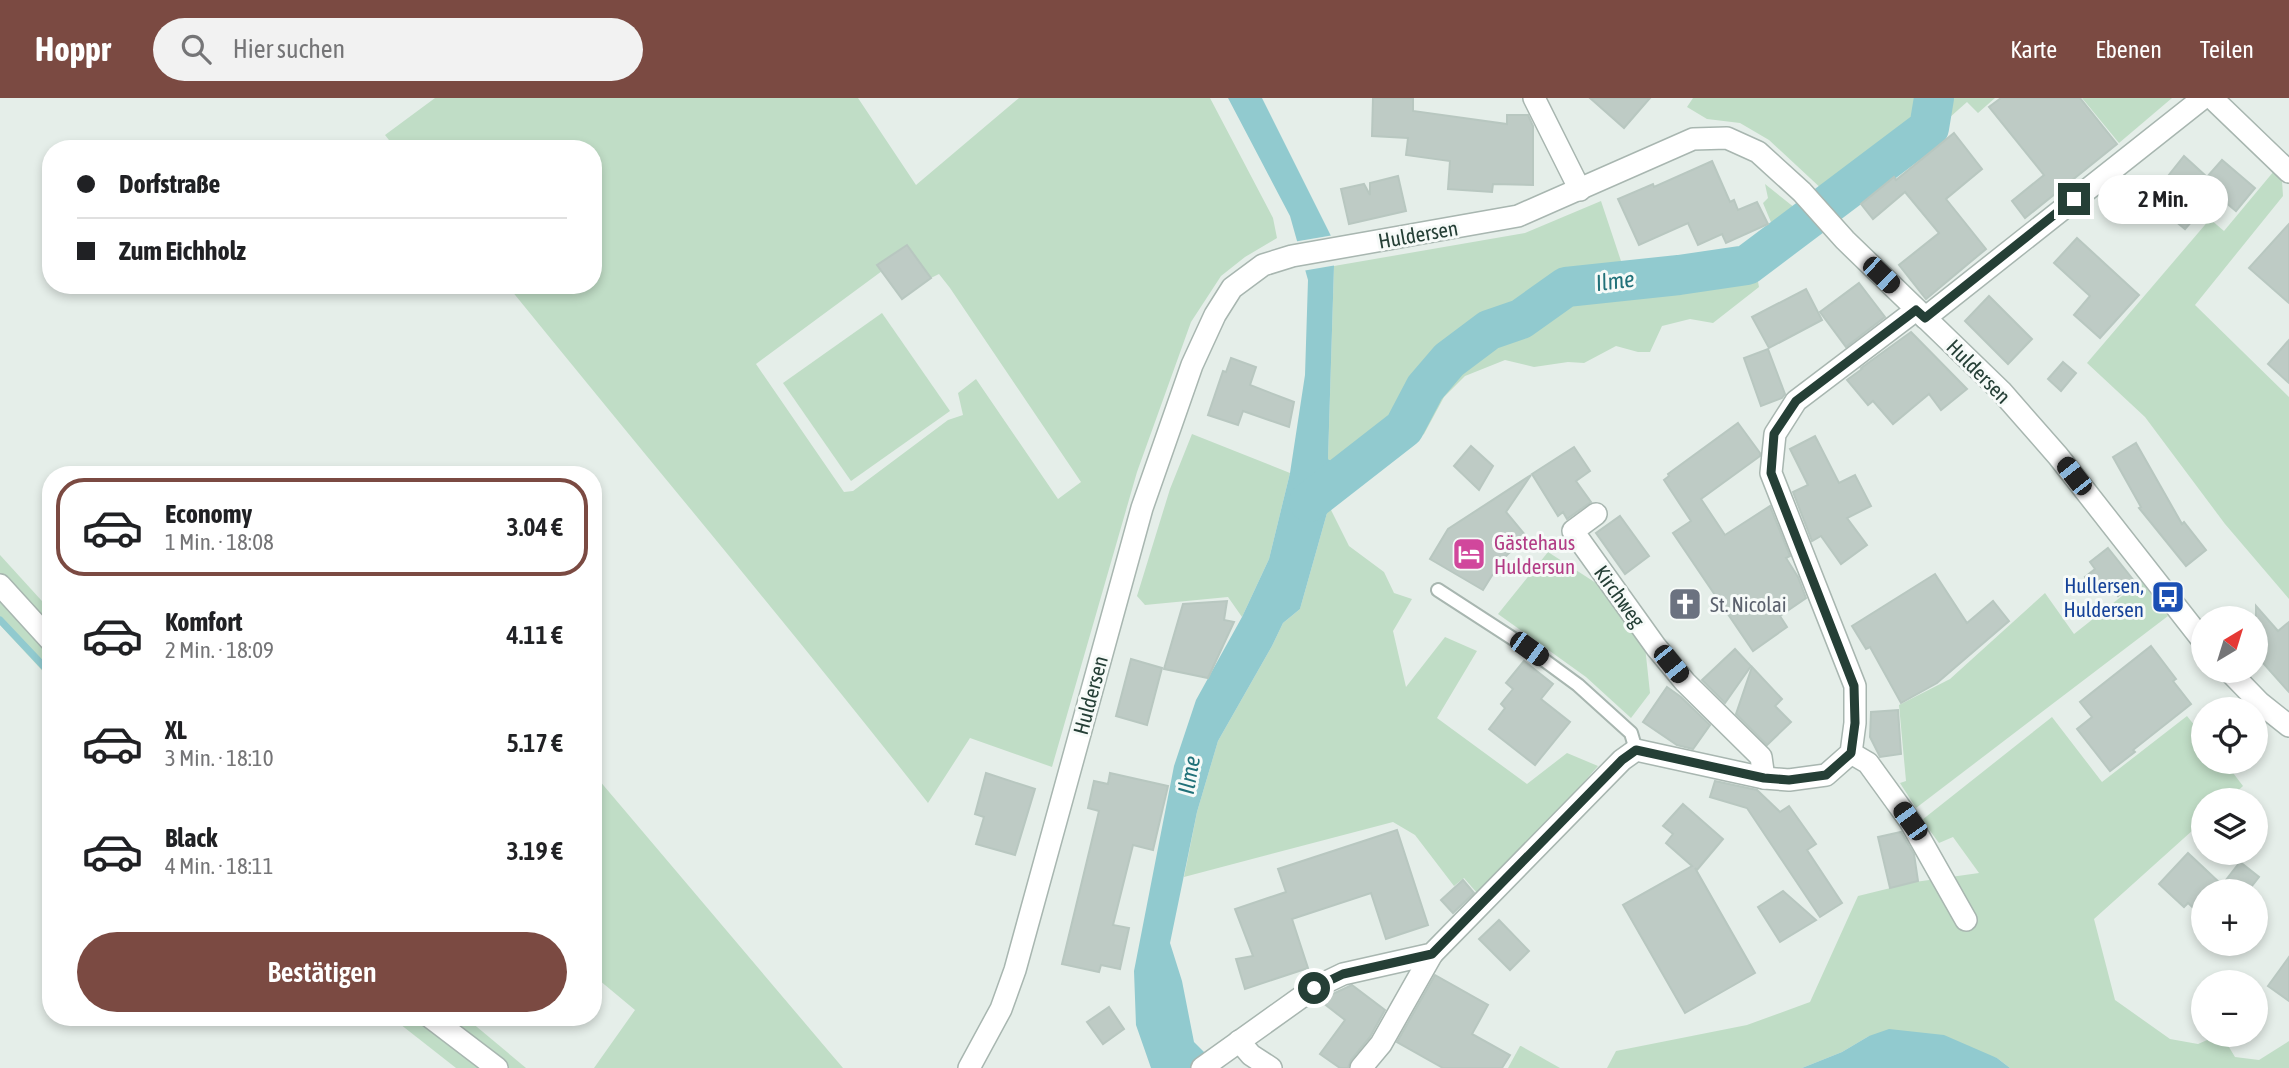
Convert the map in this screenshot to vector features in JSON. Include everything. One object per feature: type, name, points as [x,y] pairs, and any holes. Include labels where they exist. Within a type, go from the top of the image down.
[{"type":"street","points":[[1534,98],[1580,190]]},
{"type":"street","points":[[1361,1068],[1381,1044],[1432,954],[1622,760],[1636,750],[1764,778],[1789,780],[1826,775],[1851,753],[1855,723],[1854,686],[1771,473],[1774,434],[1796,401],[1921,314],[2203,98]]},
{"type":"street","points":[[2212,98],[2289,172]]},
{"type":"street","name":"Huldersen","points":[[969,1068],[1001,1009],[1016,970],[1142,508],[1192,365],[1215,315],[1232,288],[1263,265],[1292,256],[1518,216],[1693,139],[1727,138],[1758,152],[1802,192],[1831,224],[2001,391],[2058,456],[2191,626]]},
{"type":"street","name":"Kirchweg","points":[[1596,514],[1573,531],[1656,647],[1685,682],[1761,757],[1764,778]]},
{"type":"street","points":[[0,585],[42,631]]},
{"type":"street","points":[[2241,683],[2289,726]]},
{"type":"street","points":[[1851,753],[1868,763],[1910,821],[1966,920]]},
{"type":"street","points":[[1202,1068],[1314,988],[1343,974],[1432,954]]},
{"type":"street","points":[[442,1026],[497,1068]]},
{"type":"street","points":[[1233,1046],[1271,1068]]},
{"type":"lane","points":[[1438,590],[1529,649],[1578,685],[1631,733],[1636,750]]},
{"type":"green space","points":[[435,98],[858,98],[916,185],[1019,98],[1210,98],[1273,218],[1277,238],[1245,257],[1221,276],[1191,322],[1137,472],[1052,767],[970,738],[928,803],[514,294],[602,294],[602,140],[389,140],[385,135]],"holes":[[[907,245],[931,278],[939,274],[1081,482],[1058,499],[976,379],[958,393],[963,415],[948,420],[853,491],[844,492],[756,364],[882,271],[878,265]]]},
{"type":"green space","points":[[1693,98],[1995,98],[1978,113],[1967,102],[1895,166],[1839,209],[1825,192],[1769,140],[1740,123],[1707,119],[1687,107]]},
{"type":"green space","points":[[2082,98],[2172,98],[2119,143]]},
{"type":"green space","points":[[2274,171],[2282,181],[2283,196],[2195,305],[2289,397],[2289,599],[2225,524],[2145,417],[2087,363],[2210,219],[2224,231]]},
{"type":"green space","points":[[1765,184],[1795,208],[1817,231],[1789,251],[1755,266],[1759,287],[1713,323],[1690,319],[1662,326],[1650,352],[1616,346],[1584,363],[1568,362],[1534,367],[1505,360],[1465,376],[1444,397],[1424,434],[1329,506],[1335,463],[1328,459],[1334,266],[1525,233],[1601,201],[1623,267],[1695,260],[1734,251],[1766,237],[1773,227],[1763,203],[1768,198]]},
{"type":"green space","points":[[882,313],[950,411],[851,481],[783,383]]},
{"type":"green space","points":[[1192,434],[1290,473],[1269,559],[1242,617],[1228,597],[1145,605],[1137,596],[1170,489]]},
{"type":"green space","points":[[1329,506],[1349,546],[1384,572],[1394,593],[1412,599],[1393,631],[1406,687],[1445,637],[1477,651],[1437,718],[1527,784],[1567,753],[1598,766],[1551,820],[1477,893],[1464,878],[1454,886],[1415,835],[1393,822],[1184,877],[1197,812],[1218,741],[1283,623],[1300,609]]},
{"type":"green space","points":[[1548,552],[1613,594],[1645,646],[1650,693],[1631,718],[1586,677],[1498,614]]},
{"type":"green space","points":[[0,555],[42,601],[42,670],[0,625]]},
{"type":"green space","points":[[2141,581],[2168,616],[1916,808],[1900,783],[1906,781],[1899,705],[1950,679],[2045,593],[2074,634]]},
{"type":"green space","points":[[2187,716],[2191,721],[2191,774],[2234,774],[2243,786],[2191,788],[2191,832],[2094,919],[2115,1000],[2170,1039],[2191,1043],[2191,1047],[2229,1047],[2235,1057],[2259,1060],[2289,1041],[2289,1068],[2010,1068],[1997,1058],[1869,1036],[1842,1052],[1802,1068],[1607,1068],[1616,1051],[1747,1025],[1810,1002],[1858,896],[1915,882],[1979,873],[1953,837],[1939,843],[1922,820],[2052,717],[2102,782]]},
{"type":"green space","points":[[602,784],[843,1068],[594,1068],[635,1010],[602,982]]},
{"type":"green space","points":[[402,1026],[476,1026],[526,1068],[456,1068]]},
{"type":"green space","points":[[1521,1046],[1560,1068],[1508,1068]]},
{"type":"water","points":[[1228,98],[1262,98],[1331,236],[1334,266],[1328,459],[1335,463],[1329,506],[1300,609],[1283,623],[1218,741],[1197,812],[1170,943],[1182,981],[1194,1042],[1220,1068],[1151,1068],[1136,1025],[1134,971],[1174,766],[1196,700],[1242,617],[1269,559],[1290,473],[1305,375],[1308,280],[1290,216]]},
{"type":"water","points":[[1889,1029],[1944,1035],[1997,1058],[2010,1068],[1802,1068]]},
{"type":"pier","points":[[1334,235],[1337,265],[1302,271],[1293,242]]},
{"type":"building","points":[[1373,98],[1413,98],[1413,111],[1507,124],[1507,115],[1528,115],[1533,126],[1533,185],[1493,184],[1492,192],[1448,189],[1450,161],[1406,155],[1408,138],[1372,136]]},
{"type":"building","points":[[1590,98],[1650,98],[1624,128]]},
{"type":"building","points":[[2001,98],[2080,98],[2117,144],[2025,218],[2012,201],[2044,175],[1989,107]]},
{"type":"building","points":[[1954,133],[1982,169],[1946,199],[1986,249],[1926,299],[1899,265],[1939,233],[1905,192],[1873,219],[1861,204],[1894,177],[1896,180]]},
{"type":"building","points":[[2184,156],[2207,177],[2222,160],[2255,188],[2236,211],[2219,197],[2209,209],[2205,206],[2185,229],[2169,216],[2189,193],[2168,176]]},
{"type":"building","points":[[1712,161],[1730,202],[1734,200],[1738,210],[1757,202],[1768,224],[1726,243],[1722,234],[1698,245],[1688,223],[1639,245],[1618,199],[1653,184],[1654,187]]},
{"type":"building","points":[[1398,176],[1406,211],[1349,224],[1341,189],[1364,184],[1370,195],[1370,183]]},
{"type":"building","points":[[2289,224],[2289,303],[2249,268]]},
{"type":"building","points":[[2077,238],[2139,295],[2100,338],[2074,315],[2090,296],[2054,263]]},
{"type":"building","points":[[907,245],[931,278],[902,299],[877,265]]},
{"type":"building","points":[[1859,283],[1885,317],[1846,347],[1820,312]]},
{"type":"building","points":[[1806,289],[1822,320],[1769,348],[1752,317]]},
{"type":"building","points":[[1989,296],[2032,339],[2008,364],[1965,321]]},
{"type":"building","points":[[1911,332],[1967,389],[1941,410],[1929,394],[1893,424],[1873,401],[1868,405],[1847,380]]},
{"type":"building","points":[[2289,340],[2289,383],[2268,364]]},
{"type":"building","points":[[1768,349],[1785,394],[1782,398],[1761,406],[1744,358]]},
{"type":"building","points":[[1231,358],[1256,367],[1250,385],[1294,402],[1289,427],[1243,411],[1238,425],[1208,415],[1223,371],[1226,372]]},
{"type":"building","points":[[2063,362],[2076,373],[2061,391],[2048,379]]},
{"type":"building","points":[[1738,423],[1760,456],[1701,499],[1725,535],[1770,506],[1790,556],[1786,558],[1798,577],[1806,598],[1780,616],[1787,627],[1753,651],[1673,533],[1691,521],[1664,480],[1668,474]]},
{"type":"building","points":[[1815,436],[1839,483],[1855,475],[1871,506],[1847,518],[1867,545],[1841,564],[1821,536],[1812,541],[1793,492],[1808,485],[1790,449]]},
{"type":"building","points":[[2136,443],[2182,524],[2184,522],[2206,550],[2186,566],[2139,508],[2141,507],[2113,457]]},
{"type":"building","points":[[1471,446],[1493,466],[1479,490],[1454,466]]},
{"type":"building","points":[[1574,447],[1590,471],[1576,481],[1591,502],[1567,519],[1563,512],[1558,516],[1532,474]]},
{"type":"building","points":[[1531,475],[1506,512],[1526,536],[1501,561],[1483,590],[1430,559],[1448,529]]},
{"type":"building","points":[[1620,516],[1649,556],[1625,574],[1596,533]]},
{"type":"building","points":[[2108,548],[2135,582],[2118,596],[2108,582],[2096,591],[2085,577],[2095,569],[2090,562]]},
{"type":"building","points":[[1935,574],[1967,623],[1993,601],[2009,621],[1937,683],[1901,703],[1870,647],[1866,649],[1852,626]]},
{"type":"building","points":[[1227,601],[1224,620],[1234,622],[1208,678],[1164,669],[1183,604]]},
{"type":"building","points":[[2268,620],[2278,631],[2289,622],[2289,692],[2268,668]]},
{"type":"building","points":[[2151,646],[2191,704],[2110,771],[2077,729],[2092,717],[2080,702]]},
{"type":"building","points":[[1735,649],[1751,666],[1725,703],[1702,680]]},
{"type":"building","points":[[1131,659],[1162,668],[1147,725],[1116,716]]},
{"type":"building","points":[[1524,661],[1553,684],[1541,699],[1570,722],[1535,765],[1489,729],[1505,708],[1501,704],[1513,689],[1506,683]]},
{"type":"building","points":[[1752,667],[1782,699],[1775,706],[1791,722],[1767,745],[1736,714]]},
{"type":"building","points":[[1667,687],[1710,725],[1693,749],[1677,745],[1643,722]]},
{"type":"building","points":[[1898,710],[1901,754],[1880,757],[1870,737],[1871,712]]},
{"type":"building","points":[[986,773],[1035,789],[1015,855],[976,844],[984,817],[975,814]]},
{"type":"building","points":[[1110,773],[1168,786],[1153,850],[1133,845],[1113,925],[1129,928],[1120,969],[1101,965],[1099,972],[1062,964],[1099,811],[1088,808],[1094,781],[1108,784]]},
{"type":"building","points":[[1715,781],[1757,790],[1780,812],[1789,806],[1816,844],[1807,850],[1842,903],[1820,917],[1747,808],[1710,797]]},
{"type":"building","points":[[1683,804],[1723,839],[1697,870],[1695,868],[1755,973],[1685,1013],[1623,905],[1692,866],[1666,843],[1673,834],[1663,826]]},
{"type":"building","points":[[1397,830],[1428,925],[1386,939],[1371,893],[1292,919],[1308,968],[1245,989],[1236,959],[1253,956],[1235,909],[1286,892],[1278,869]]},
{"type":"building","points":[[1901,832],[1914,854],[1918,881],[1890,888],[1878,837]]},
{"type":"building","points":[[2188,853],[2191,856],[2191,865],[2201,865],[2216,879],[2191,879],[2191,906],[2188,903],[2184,907],[2159,884]]},
{"type":"building","points":[[2238,865],[2244,865],[2259,877],[2227,879]]},
{"type":"building","points":[[1463,880],[1474,893],[1453,913],[1441,900]]},
{"type":"building","points":[[1783,891],[1816,920],[1780,942],[1758,907]]},
{"type":"building","points":[[1499,920],[1529,951],[1510,970],[1479,939]]},
{"type":"building","points":[[2289,957],[2289,1001],[2268,986]]},
{"type":"building","points":[[1435,975],[1488,1005],[1472,1034],[1510,1055],[1502,1068],[1443,1068],[1397,1042]]},
{"type":"building","points":[[1352,985],[1385,1010],[1348,1068],[1340,1068],[1320,1054],[1345,1020],[1322,1002],[1326,997]]},
{"type":"building","points":[[1109,1007],[1124,1029],[1103,1044],[1087,1022]]},
{"type":"waterway","name":"Ilme","points":[[1309,502],[1404,428],[1425,388],[1449,360],[1489,330],[1521,319],[1566,287],[1747,265],[1929,128],[1934,98]]},
{"type":"waterway","points":[[0,620],[42,664]]},
{"type":"place","name":"Gästehaus Huldersun","points":[[1469,554]]},
{"type":"place","name":"Hullersen, Huldersen","points":[[2168,597]]},
{"type":"place","name":"St. Nicolai","points":[[1685,604]]},
{"type":"route","points":[[1314,988],[1343,974],[1432,954],[1622,760],[1636,750],[1764,778],[1789,780],[1826,775],[1851,753],[1855,723],[1854,686],[1771,473],[1774,434],[1796,401],[1916,310],[1925,318],[2074,199]]}]
